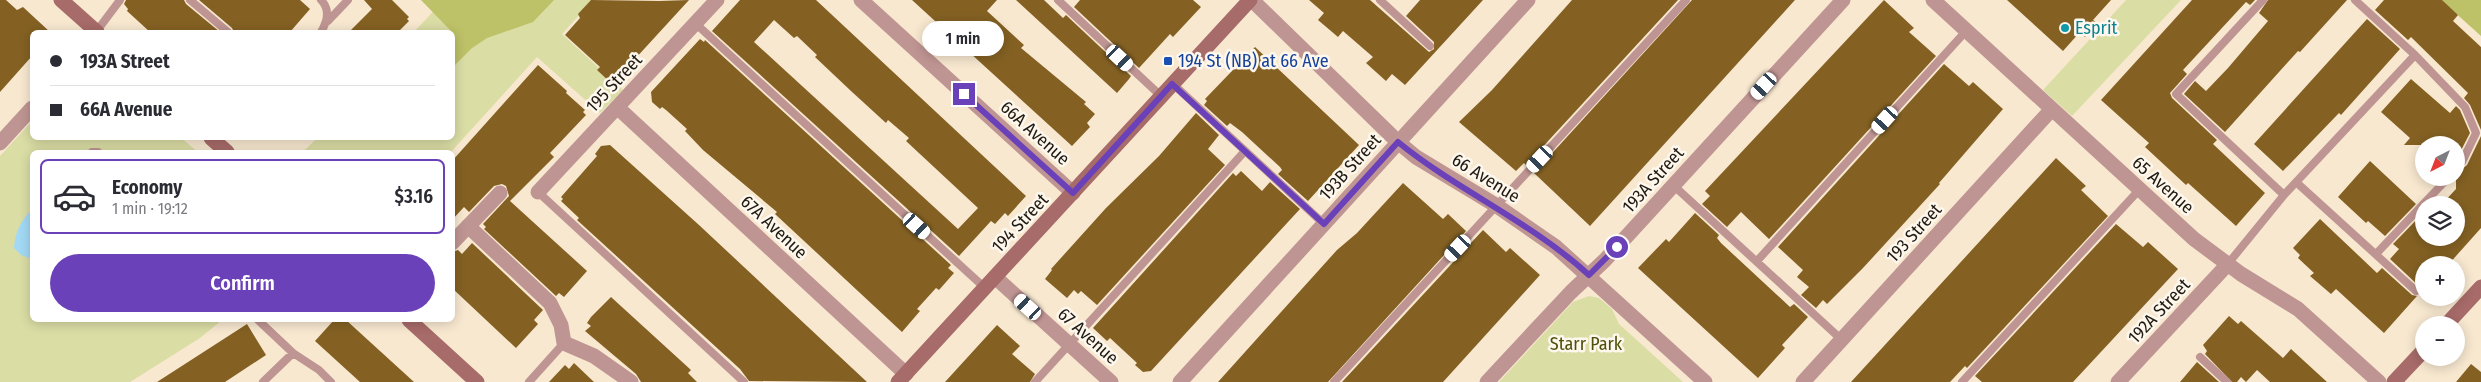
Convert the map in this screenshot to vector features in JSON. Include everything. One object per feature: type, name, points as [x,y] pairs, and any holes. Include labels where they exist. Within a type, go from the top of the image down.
[{"type":"street","points":[[61,0],[94,30]]},
{"type":"street","name":"195 Street","points":[[538,192],[717,0]]},
{"type":"street","name":"66A Avenue","points":[[862,0],[1073,193]]},
{"type":"street","name":"194 Street","points":[[902,378],[1251,0]]},
{"type":"street","name":"66 Avenue","points":[[1251,0],[1398,142],[1416,157],[1497,206],[1556,246],[1705,382]]},
{"type":"street","name":"193B Street","points":[[1180,382],[1528,0]]},
{"type":"street","name":"193A Street","points":[[1487,382],[1673,185],[1843,0]]},
{"type":"street","name":"65 Avenue","points":[[1933,0],[2194,239],[2227,264],[2298,309],[2379,382]]},
{"type":"street","name":"67A Avenue","points":[[618,107],[902,378]]},
{"type":"street","name":"193 Street","points":[[1803,382],[2052,109]]},
{"type":"street","points":[[0,143],[30,110]]},
{"type":"street","points":[[213,140],[225,150]]},
{"type":"street","points":[[455,240],[500,193]]},
{"type":"street","points":[[468,226],[550,303],[561,325],[564,342],[594,356],[631,382]]},
{"type":"street","name":"192A Street","points":[[2118,382],[2227,264]]},
{"type":"street","name":"67 Avenue","points":[[990,283],[1068,344],[1111,382]]},
{"type":"street","points":[[2454,316],[2481,287]]},
{"type":"street","points":[[411,322],[477,382]]},
{"type":"street","points":[[2394,382],[2415,360]]},
{"type":"lane","points":[[98,30],[120,0]]},
{"type":"lane","points":[[190,0],[226,30]]},
{"type":"lane","points":[[321,0],[325,4],[328,21]]},
{"type":"lane","points":[[322,30],[328,21],[348,0]]},
{"type":"lane","points":[[1058,0],[1161,96]]},
{"type":"lane","points":[[1334,382],[1686,0]]},
{"type":"lane","points":[[2263,0],[2176,94],[2284,195]]},
{"type":"lane","points":[[2355,0],[2415,55],[2465,107],[2476,133],[2465,156]]},
{"type":"lane","points":[[1385,2],[1430,46]]},
{"type":"lane","points":[[695,23],[990,283]]},
{"type":"lane","points":[[1757,261],[1967,30]]},
{"type":"lane","points":[[2227,264],[2284,195],[2415,55]]},
{"type":"lane","points":[[1172,84],[1324,224]]},
{"type":"lane","points":[[1035,382],[1245,151]]},
{"type":"lane","points":[[2296,182],[2415,290]]},
{"type":"lane","points":[[1673,185],[1842,340]]},
{"type":"lane","points":[[2376,254],[2440,186]]},
{"type":"lane","points":[[1962,382],[2140,189]]},
{"type":"lane","points":[[538,192],[744,382]]},
{"type":"lane","points":[[260,322],[293,352],[319,370],[331,382]]},
{"type":"lane","points":[[529,382],[564,342]]},
{"type":"lane","points":[[263,382],[293,352]]},
{"type":"lane","points":[[2200,357],[2227,382]]},
{"type":"green space","points":[[421,0],[554,0],[533,22],[487,38],[472,48],[455,65],[455,30],[450,30]]},
{"type":"green space","points":[[444,0],[593,0],[562,34],[623,90],[600,113],[537,57],[453,150],[305,150],[315,140],[455,140],[455,30],[416,30]]},
{"type":"green space","points":[[2126,0],[2181,0],[2072,116],[2043,90]]},
{"type":"green space","points":[[2441,0],[2481,0],[2481,36]]},
{"type":"green space","points":[[30,123],[30,140],[183,140],[196,150],[30,150],[30,322],[220,322],[200,338],[130,382],[0,382],[0,156]]},
{"type":"green space","name":"Starr Park","points":[[1589,296],[1599,298],[1612,309],[1619,324],[1683,382],[1499,382],[1573,302]]},
{"type":"water","points":[[30,212],[30,258],[21,255],[14,248],[19,227]]},
{"type":"building","points":[[0,0],[6,0],[17,10],[23,7],[48,30],[30,30],[30,58],[0,92]]},
{"type":"building","points":[[126,0],[184,0],[186,4],[218,30],[148,30],[127,11],[128,9],[124,4]]},
{"type":"building","points":[[199,0],[300,0],[310,9],[292,30],[233,30]]},
{"type":"building","points":[[364,0],[392,0],[409,17],[407,19],[409,21],[400,30],[351,30],[372,9]]},
{"type":"building","points":[[591,0],[689,0],[612,84],[597,70],[600,67],[565,35],[580,18],[578,14]]},
{"type":"building","points":[[740,0],[816,0],[1026,196],[1008,216],[1005,213],[995,224],[991,221],[959,256],[712,31]],"holes":[[[774,20],[794,38],[797,36],[817,55],[815,57],[886,123],[888,120],[909,138],[906,141],[978,208],[958,229],[754,42]]]},
{"type":"building","points":[[912,0],[997,0],[987,11],[1024,45],[1021,48],[1086,102],[1084,104],[1095,114],[1087,123],[1090,127],[1072,146]]},
{"type":"building","points":[[1016,0],[1044,0],[1063,18],[1066,15],[1131,76],[1129,79],[1117,93]]},
{"type":"building","points":[[1080,0],[1193,0],[1201,7],[1173,37],[1170,34],[1139,68],[1074,7]]},
{"type":"building","points":[[1309,0],[1370,0],[1429,52],[1434,49],[1434,42],[1406,16],[1420,0],[1483,0],[1405,85],[1392,74],[1386,81],[1366,63],[1373,57],[1343,31],[1338,37],[1318,20],[1324,13]]},
{"type":"building","points":[[1572,0],[1678,0],[1526,165],[1524,163],[1516,171],[1459,122],[1492,90]]},
{"type":"building","points":[[1692,0],[1795,0],[1590,226],[1534,173]]},
{"type":"building","points":[[1884,0],[1914,28],[1909,32],[1936,56],[1769,239],[1741,212],[1727,227],[1702,204],[1710,196],[1705,191]]},
{"type":"building","name":"Esprit","points":[[2007,0],[2111,0],[2093,20],[2097,23],[2085,37],[2080,32],[2063,51]]},
{"type":"building","points":[[2192,0],[2255,0],[2250,5],[2246,2],[2183,70],[2187,74],[2170,93],[2172,98],[2217,140],[2213,144],[2265,193],[2236,226],[2188,183],[2186,185],[2145,147],[2149,143],[2101,100]]},
{"type":"building","points":[[2268,0],[2347,0],[2225,132],[2184,94],[2195,81],[2206,91],[2228,68],[2268,21],[2259,13]]},
{"type":"building","points":[[2384,0],[2442,0],[2458,15],[2453,21],[2481,47],[2481,130],[2470,105],[2464,98],[2468,93],[2411,37],[2408,40],[2375,10]]},
{"type":"building","points":[[2367,19],[2400,49],[2341,115],[2339,113],[2283,171],[2254,144]]},
{"type":"building","points":[[700,39],[704,42],[705,40],[951,265],[948,268],[954,273],[939,290],[936,288],[917,309],[920,311],[902,332],[775,214],[777,212],[703,150],[685,131],[687,129],[666,110],[662,107],[660,109],[652,102],[651,92]]},
{"type":"building","points":[[1255,47],[1359,145],[1308,201],[1278,174],[1282,170],[1280,167],[1242,132],[1230,123],[1227,126],[1204,105],[1207,101],[1205,99]]},
{"type":"building","points":[[1944,64],[1969,86],[1973,82],[2003,109],[1940,184],[1863,268],[1827,304],[1823,300],[1816,308],[1801,295],[1809,287],[1797,277],[1803,270],[1778,247]]},
{"type":"building","points":[[538,65],[585,110],[583,112],[586,115],[550,153],[554,157],[510,201],[587,271],[564,297],[559,293],[556,296],[484,229],[486,227],[483,224],[509,196],[506,186],[502,184],[494,186],[469,212],[464,207],[455,217],[455,158]]},
{"type":"building","points":[[2411,79],[2450,113],[2456,106],[2460,110],[2470,133],[2465,143],[2465,136],[2415,136],[2415,145],[2404,145],[2410,138],[2381,112]]},
{"type":"building","points":[[1196,113],[1219,135],[1208,149],[1225,165],[1097,305],[1081,291],[1078,294],[1074,290],[1067,298],[1045,279],[1051,269],[1106,208],[1159,156]]},
{"type":"building","points":[[2481,136],[2481,228],[2465,246],[2465,196],[2449,196],[2456,189],[2456,186],[2465,186],[2465,167]]},
{"type":"building","points":[[610,145],[699,225],[867,382],[749,381],[740,369],[577,220],[579,218],[561,201],[563,199],[561,197],[597,156],[595,154],[601,146]]},
{"type":"building","points":[[2056,158],[2086,186],[2081,190],[2108,216],[1967,368],[1965,366],[1950,382],[1851,382]]},
{"type":"building","points":[[2370,161],[2415,205],[2385,236],[2368,221],[2366,223],[2338,197]]},
{"type":"building","points":[[1241,171],[1262,191],[1270,182],[1300,209],[1151,371],[1143,372],[1135,365],[1137,363],[1110,338],[1107,341],[1093,328],[1233,173],[1236,176]]},
{"type":"building","points":[[1403,183],[1443,219],[1448,214],[1466,231],[1328,382],[1218,382],[1337,250],[1357,233]]},
{"type":"building","points":[[1695,213],[1719,235],[1717,238],[1721,243],[1790,307],[1794,304],[1808,317],[1782,345],[1785,348],[1758,378],[1638,268],[1666,239],[1669,242]]},
{"type":"building","points":[[2320,219],[2377,273],[2382,268],[2415,296],[2415,298],[2384,333],[2336,289],[2331,294],[2310,276],[2314,273],[2298,258],[2300,255],[2293,248]]},
{"type":"building","points":[[2415,221],[2415,246],[2465,246],[2456,256],[2415,256],[2415,282],[2390,259],[2399,249],[2393,244]]},
{"type":"building","points":[[2116,224],[2143,247],[2148,242],[2178,269],[2073,382],[1982,382],[1975,376]]},
{"type":"building","points":[[1483,230],[1506,252],[1510,248],[1540,275],[1443,382],[1342,382]]},
{"type":"building","points":[[472,243],[543,310],[534,320],[538,324],[516,348],[455,291],[455,251],[458,250],[462,254]]},
{"type":"building","points":[[611,297],[691,370],[688,373],[697,382],[641,382],[636,374],[585,331],[591,326],[587,323],[591,317]]},
{"type":"building","points":[[2229,316],[2238,324],[2241,321],[2283,358],[2291,349],[2327,382],[2270,382],[2257,370],[2246,382],[2241,377],[2237,382],[2232,382],[2205,354],[2207,351],[2203,345]]},
{"type":"building","points":[[332,322],[348,322],[414,382],[360,382],[315,341]]},
{"type":"building","points":[[247,324],[266,355],[225,382],[157,382]]},
{"type":"building","points":[[997,325],[1020,346],[1012,354],[1035,374],[1030,382],[945,382]]},
{"type":"building","points":[[2197,362],[2219,382],[2180,382]]},
{"type":"building","points":[[574,363],[594,382],[549,382],[565,365],[569,369]]},
{"type":"building","points":[[2471,364],[2481,372],[2481,382],[2456,382]]},
{"type":"place","name":"Esprit","points":[[2065,28]]},
{"type":"place","name":"194 St (NB) at 66 Ave","points":[[1168,61]]},
{"type":"route","points":[[964,94],[1073,193],[1172,84],[1324,224],[1398,142],[1416,157],[1497,206],[1556,246],[1589,275],[1617,247]]}]
